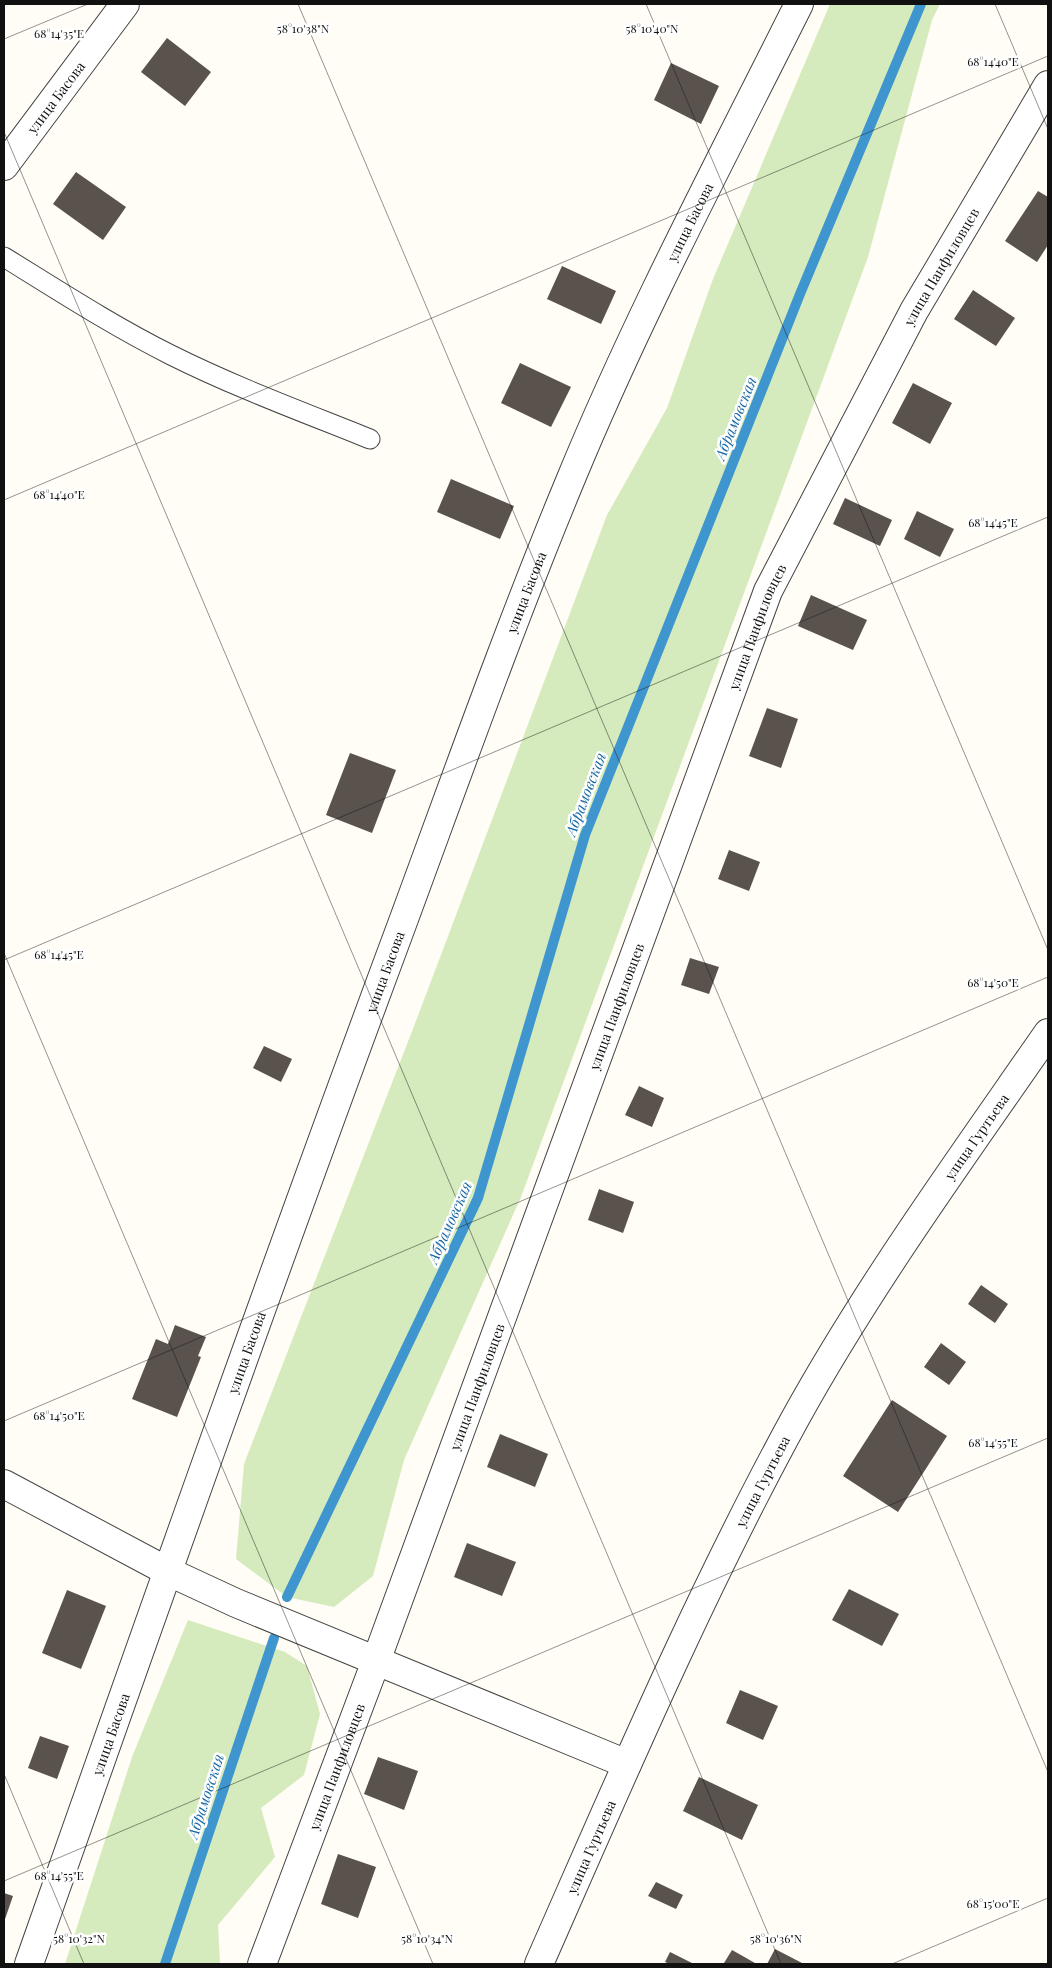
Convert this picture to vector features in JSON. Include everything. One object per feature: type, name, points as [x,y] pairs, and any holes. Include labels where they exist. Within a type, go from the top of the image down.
[{"type":"street","name":"улица Басова","points":[[4,166],[125,4]]},
{"type":"street","name":"улица Басова","points":[[29,1964],[167,1570],[338,1097],[508,638],[570,481],[643,316],[799,4]]},
{"type":"street","name":"улица Панфиловцев","points":[[262,1964],[376,1660],[768,591],[914,311],[1048,85]]},
{"type":"street","name":"улица Гуртьева","points":[[539,1964],[627,1764],[742,1518],[798,1415],[854,1319],[1048,1032]]},
{"type":"street","points":[[4,1484],[167,1570],[236,1603],[627,1764]]},
{"type":"lane","points":[[4,257],[108,321],[171,355],[240,387],[370,439]]},
{"type":"green space","points":[[830,4],[940,4],[932,20],[868,257],[521,1197],[404,1460],[373,1576],[334,1607],[287,1597],[236,1559],[244,1464],[416,1021],[607,515],[667,408],[713,279]]},
{"type":"green space","points":[[188,1620],[285,1652],[307,1666],[320,1714],[304,1775],[261,1808],[275,1857],[218,1925],[220,1964],[65,1964],[132,1757]]},
{"type":"building","points":[[167,38],[211,72],[185,106],[141,72]]},
{"type":"building","points":[[671,63],[719,86],[701,124],[654,100]]},
{"type":"building","points":[[76,172],[126,207],[103,240],[53,204]]},
{"type":"building","points":[[1038,191],[1048,197],[1048,245],[1037,262],[1005,241]]},
{"type":"building","points":[[562,266],[616,291],[601,324],[547,299]]},
{"type":"building","points":[[973,290],[1015,318],[996,346],[954,319]]},
{"type":"building","points":[[520,363],[571,387],[551,427],[501,403]]},
{"type":"building","points":[[913,383],[952,403],[930,444],[892,423]]},
{"type":"building","points":[[451,479],[514,506],[500,539],[437,512]]},
{"type":"building","points":[[845,498],[892,520],[880,546],[833,524]]},
{"type":"building","points":[[917,511],[954,529],[940,557],[904,539]]},
{"type":"building","points":[[811,595],[867,620],[853,650],[798,626]]},
{"type":"building","points":[[767,708],[798,719],[781,768],[749,756]]},
{"type":"building","points":[[350,753],[396,770],[372,833],[326,815]]},
{"type":"building","points":[[729,850],[760,862],[749,891],[718,879]]},
{"type":"building","points":[[690,958],[719,967],[709,994],[681,985]]},
{"type":"building","points":[[264,1046],[292,1059],[281,1082],[253,1068]]},
{"type":"building","points":[[639,1086],[664,1098],[652,1127],[625,1115]]},
{"type":"building","points":[[599,1189],[634,1202],[623,1233],[588,1220]]},
{"type":"building","points":[[981,1285],[1008,1304],[995,1323],[968,1304]]},
{"type":"building","points":[[175,1325],[206,1337],[198,1356],[201,1357],[177,1417],[132,1399],[156,1339],[168,1344]]},
{"type":"building","points":[[941,1343],[966,1362],[949,1385],[924,1367]]},
{"type":"building","points":[[892,1400],[947,1436],[898,1512],[843,1476]]},
{"type":"building","points":[[500,1434],[548,1454],[535,1487],[487,1467]]},
{"type":"building","points":[[467,1543],[516,1562],[502,1596],[454,1577]]},
{"type":"building","points":[[849,1589],[899,1614],[882,1646],[832,1620]]},
{"type":"building","points":[[67,1590],[106,1606],[81,1669],[42,1653]]},
{"type":"building","points":[[740,1690],[778,1706],[763,1740],[726,1723]]},
{"type":"building","points":[[40,1736],[69,1746],[57,1779],[28,1768]]},
{"type":"building","points":[[378,1757],[418,1771],[404,1810],[364,1794]]},
{"type":"building","points":[[699,1777],[758,1805],[742,1840],[683,1811]]},
{"type":"building","points":[[338,1854],[376,1867],[358,1918],[321,1904]]},
{"type":"building","points":[[656,1882],[683,1895],[676,1909],[648,1896]]},
{"type":"building","points":[[4,1893],[13,1896],[4,1922]]},
{"type":"building","points":[[775,1949],[804,1964],[767,1964]]},
{"type":"building","points":[[732,1950],[755,1963],[755,1964],[724,1963]]},
{"type":"building","points":[[670,1952],[694,1964],[670,1964],[665,1962]]},
{"type":"waterway","name":"Абрамовская","points":[[287,1597],[478,1198],[585,835],[800,294],[921,4]]},
{"type":"waterway","name":"Абрамовская","points":[[165,1964],[274,1638]]}]
